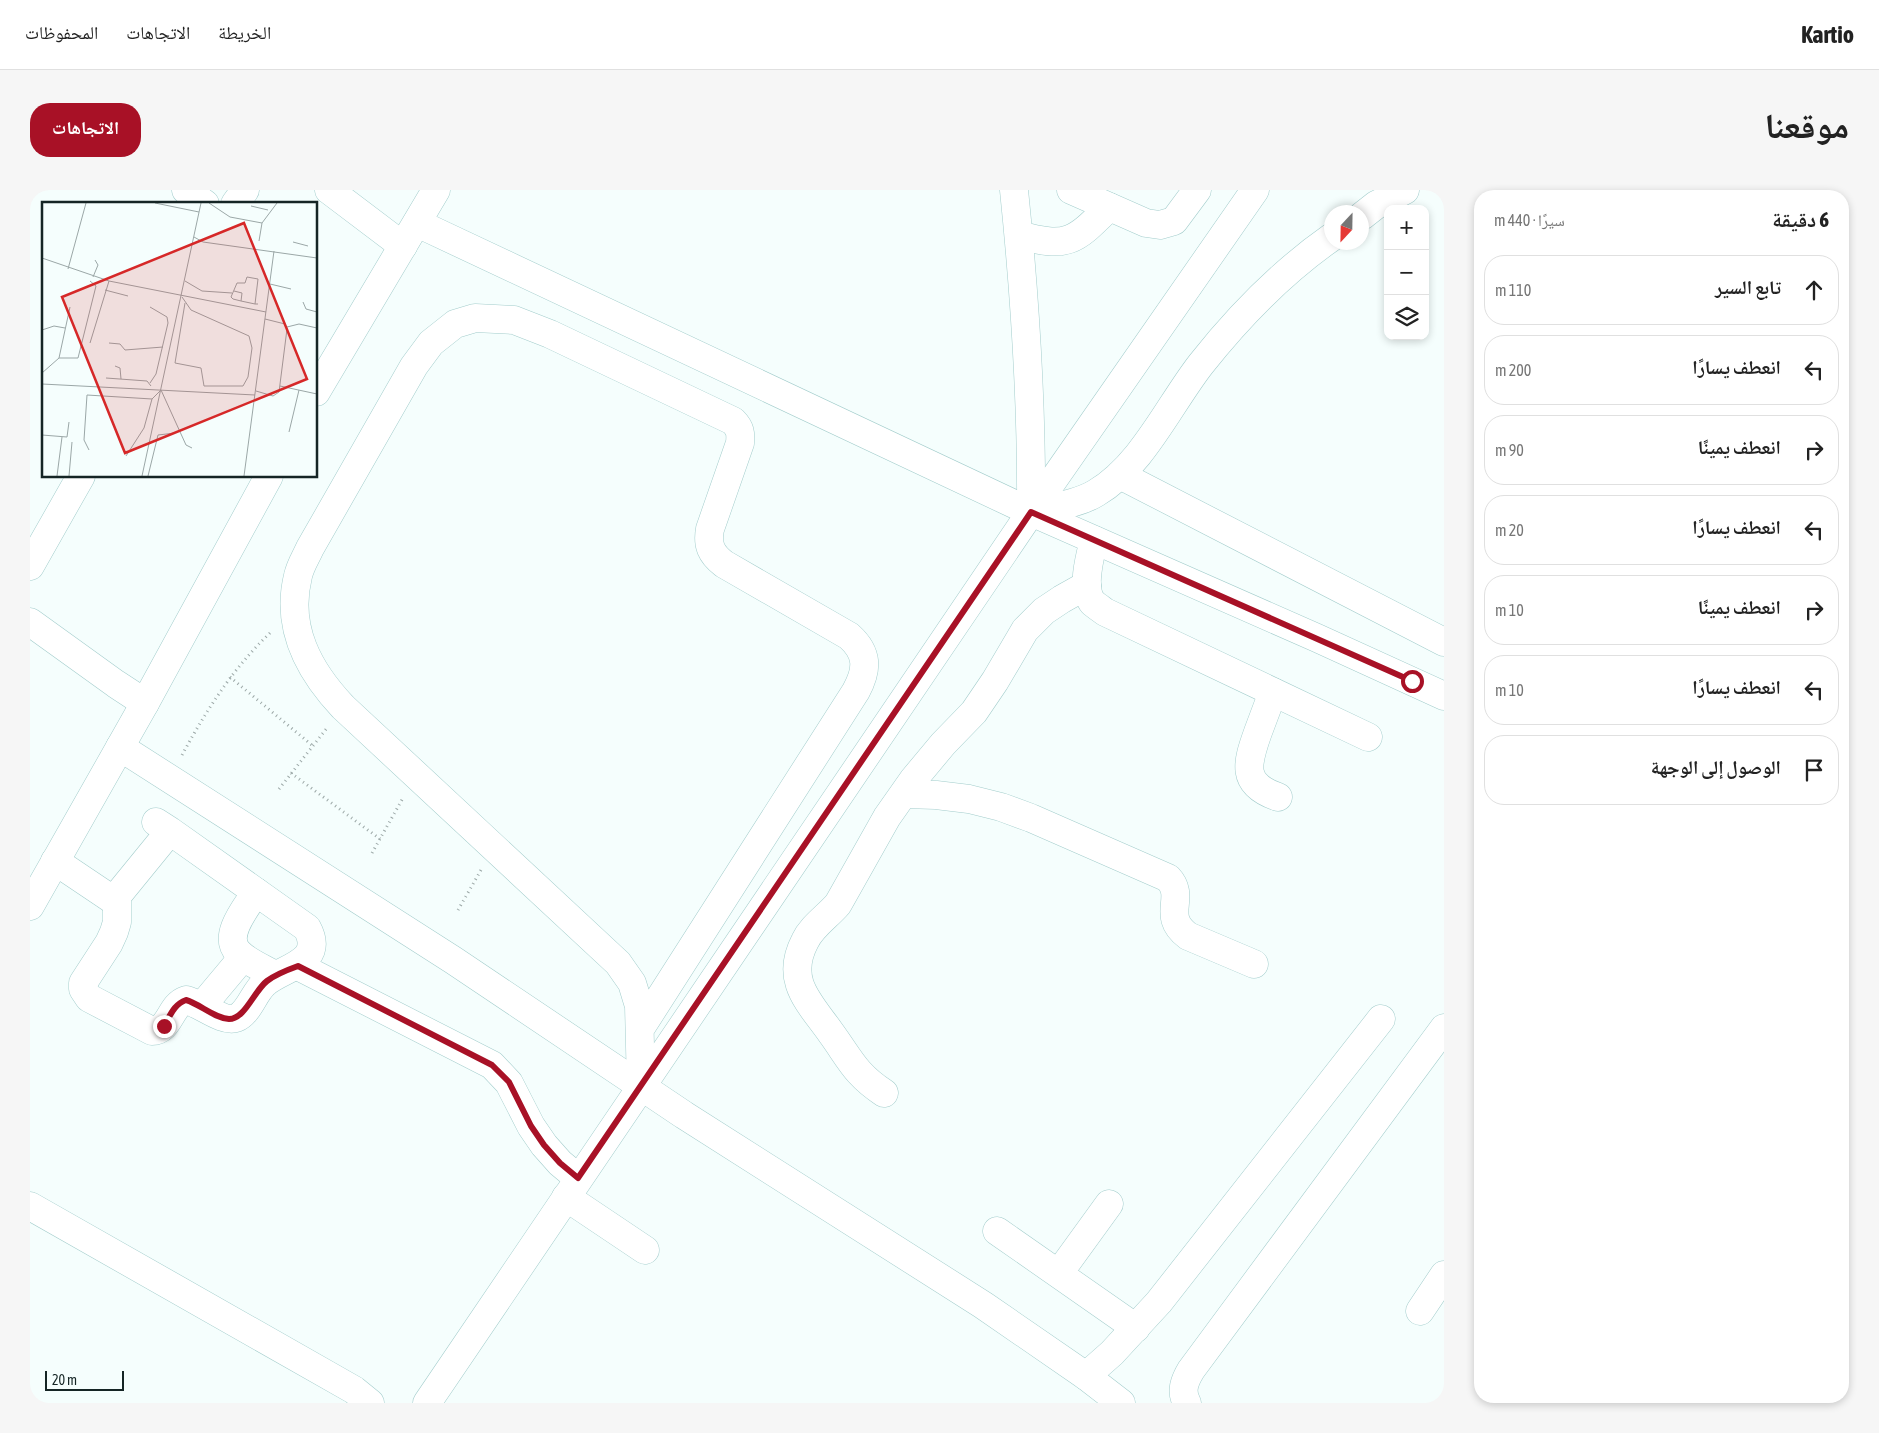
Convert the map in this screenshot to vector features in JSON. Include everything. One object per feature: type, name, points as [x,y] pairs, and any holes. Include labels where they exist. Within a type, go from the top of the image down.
[{"type":"street","points":[[186,190],[202,202]]},
{"type":"street","points":[[236,202],[244,190]]},
{"type":"street","points":[[329,190],[402,246]]},
{"type":"street","points":[[318,389],[436,190]]},
{"type":"street","points":[[1014,190],[1026,322],[1031,512]]},
{"type":"street","points":[[1071,190],[1146,223],[1160,225],[1174,221],[1197,190]]},
{"type":"street","points":[[427,1403],[1031,512],[1255,190]]},
{"type":"street","points":[[1369,210],[1405,190]]},
{"type":"street","points":[[1019,235],[1039,241],[1061,242],[1082,234],[1109,207]]},
{"type":"street","points":[[417,223],[1031,512],[1444,696]]},
{"type":"street","points":[[1031,512],[1072,502],[1096,493],[1120,475],[1140,451],[1200,364],[1252,304],[1311,251],[1324,242]]},
{"type":"street","points":[[640,1029],[856,691],[862,680],[865,668],[863,655],[858,644],[849,636],[724,564],[716,558],[710,549],[708,539],[710,529],[740,443],[739,427],[733,421],[550,334],[514,320],[475,318],[455,324],[431,343],[414,366],[310,548],[298,573],[295,591],[294,611],[299,638],[309,664],[324,687],[343,708],[618,963],[632,983],[639,1006],[641,1086]]},
{"type":"street","points":[[1120,475],[1444,642]]},
{"type":"street","points":[[30,566],[80,478]]},
{"type":"street","points":[[30,906],[268,478]]},
{"type":"street","points":[[1094,540],[1088,567],[1087,585],[1092,601],[1105,612],[1368,737]]},
{"type":"street","points":[[884,1093],[861,1076],[807,1001],[798,984],[798,962],[805,940],[838,904],[882,825],[943,744],[974,712],[996,681],[1025,630],[1050,607],[1087,585]]},
{"type":"street","points":[[30,622],[116,684],[145,702]]},
{"type":"street","points":[[1273,692],[1250,754],[1248,768],[1253,782],[1264,792],[1278,797]]},
{"type":"street","points":[[120,747],[461,966],[641,1086],[975,1300],[1086,1376],[1121,1403]]},
{"type":"street","points":[[904,794],[969,799],[1000,807],[1031,818],[1168,878],[1174,884],[1176,892],[1175,921],[1180,930],[1188,936],[1254,964]]},
{"type":"street","points":[[163,827],[256,892],[307,928],[312,936],[312,946],[308,954],[256,992],[244,1012],[236,1018],[228,1019],[186,1000],[180,1002],[164,1026],[156,1031],[152,1031],[89,998],[85,994],[84,983],[110,943],[114,932],[117,922],[116,902],[122,889],[163,827]]},
{"type":"street","points":[[55,861],[116,902]]},
{"type":"street","points":[[256,892],[233,932],[233,942],[236,951],[244,957],[287,970],[492,1065],[509,1082],[531,1126],[560,1163],[572,1187],[645,1250]]},
{"type":"street","points":[[202,1006],[244,957]]},
{"type":"street","points":[[1086,1376],[1136,1328],[1181,1275],[1381,1019]]},
{"type":"street","points":[[1187,1403],[1183,1389],[1191,1370],[1444,1028]]},
{"type":"street","points":[[1059,1274],[1109,1204]]},
{"type":"street","points":[[30,1206],[354,1390],[370,1403]]},
{"type":"street","points":[[997,1231],[1136,1328]]},
{"type":"street","points":[[1420,1311],[1444,1276]]},
{"type":"path","points":[[182,755],[204,715],[230,677],[261,642],[294,611]]},
{"type":"path","points":[[230,677],[313,746]]},
{"type":"path","points":[[278,789],[343,708]]},
{"type":"path","points":[[292,773],[380,839]]},
{"type":"path","points":[[372,853],[416,775]]},
{"type":"path","points":[[458,910],[494,848]]},
{"type":"route","points":[[164,1026],[180,1002],[186,1000],[228,1019],[236,1018],[244,1012],[256,992],[265,982],[275,975],[298,966],[492,1065],[509,1082],[531,1126],[544,1145],[560,1163],[578,1178],[1031,512],[1412,681]]}]
